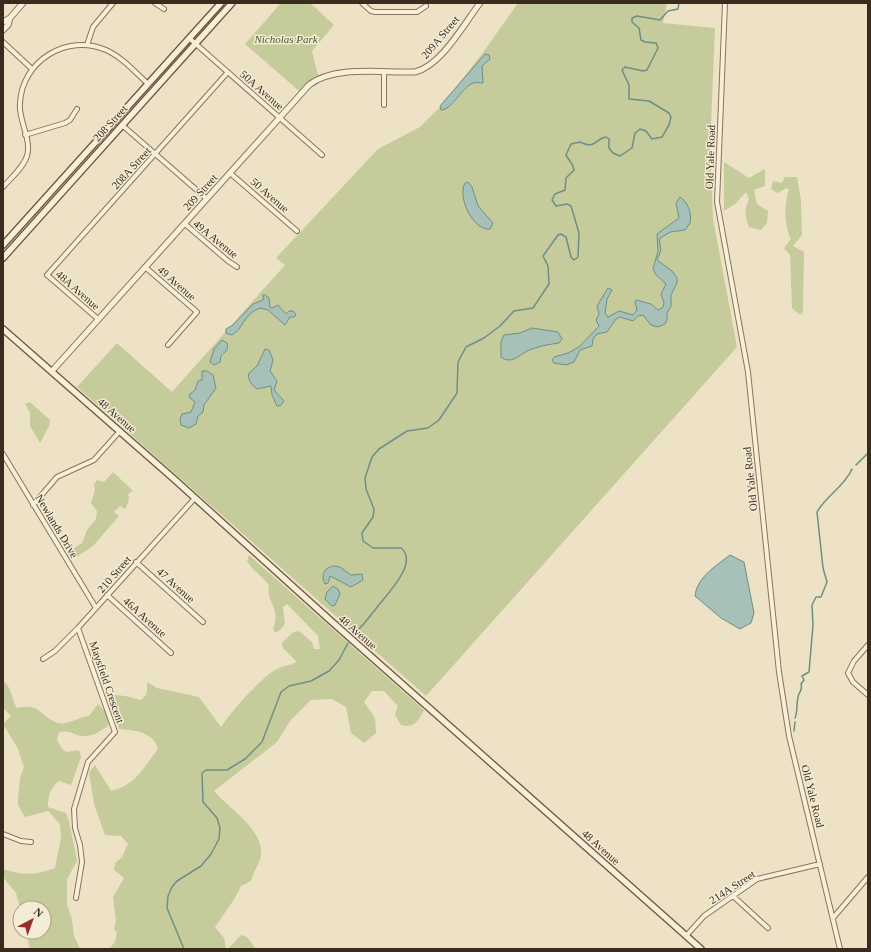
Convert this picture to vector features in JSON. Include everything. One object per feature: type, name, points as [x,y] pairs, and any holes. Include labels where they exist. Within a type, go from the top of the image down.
[{"type":"main road","name":"208 Street","points":[[3,245],[221,3]]},
{"type":"main road","name":"208 Street","points":[[3,258],[232,3]]},
{"type":"main road","name":"48 Avenue","points":[[3,329],[120,431],[331,621],[701,949]]},
{"type":"street","points":[[3,22],[10,18],[23,3]]},
{"type":"street","points":[[87,45],[93,27],[113,3]]},
{"type":"street","points":[[155,3],[164,9]]},
{"type":"street","points":[[362,3],[368,9],[376,12],[417,12],[426,6]]},
{"type":"street","name":"209A Street","points":[[384,73],[415,72],[431,66],[480,3]]},
{"type":"street","name":"Old Yale Road","points":[[725,3],[717,202],[748,372],[779,672],[789,736],[840,949]]},
{"type":"street","points":[[3,30],[8,25],[10,18]]},
{"type":"street","name":"50A Avenue","points":[[189,38],[322,155]]},
{"type":"street","points":[[3,42],[32,69]]},
{"type":"street","points":[[3,187],[25,160],[28,149],[20,104],[22,88],[32,69],[46,56],[58,49],[70,46],[87,45],[105,49],[116,55],[148,84]]},
{"type":"street","name":"208A Street","points":[[47,275],[228,72]]},
{"type":"street","name":"209 Street","points":[[52,371],[309,85],[324,75],[343,72],[384,73]]},
{"type":"street","points":[[384,73],[384,105]]},
{"type":"street","points":[[25,135],[65,123],[70,120],[77,109]]},
{"type":"street","points":[[122,125],[207,199]]},
{"type":"street","name":"50 Avenue","points":[[230,173],[297,231]]},
{"type":"street","name":"49A Avenue","points":[[185,224],[237,267]]},
{"type":"street","name":"49 Avenue","points":[[145,267],[197,312],[168,345]]},
{"type":"street","name":"48A Avenue","points":[[47,275],[98,319]]},
{"type":"street","points":[[33,505],[57,477],[94,460],[120,431]]},
{"type":"street","name":"Newlands Drive","points":[[3,454],[96,608]]},
{"type":"street","name":"210 Street","points":[[44,659],[55,651],[78,628],[195,498]]},
{"type":"street","name":"47 Avenue","points":[[136,562],[204,622]]},
{"type":"street","name":"46A Avenue","points":[[107,595],[171,653]]},
{"type":"street","name":"Maysfield Crescent","points":[[76,898],[82,862],[80,845],[75,828],[74,809],[88,762],[115,732],[78,628]]},
{"type":"street","points":[[868,645],[854,661],[848,673],[849,678],[868,695]]},
{"type":"street","points":[[3,834],[21,841],[32,842]]},
{"type":"street","name":"214A Street","points":[[686,936],[704,916],[757,879],[820,864]]},
{"type":"street","points":[[833,918],[868,878]]},
{"type":"street","points":[[733,896],[768,928]]},
{"type":"green space","name":"Nicholas Park","points":[[281,3],[310,3],[334,25],[312,51],[318,75],[309,81],[299,91],[245,44]]},
{"type":"green space","points":[[518,3],[667,3],[663,23],[715,28],[710,148],[713,219],[737,347],[426,696],[77,387],[117,343],[172,392],[285,265],[276,258],[378,149],[420,127],[442,105],[482,54]]},
{"type":"green space","points":[[724,162],[749,178],[765,169],[765,186],[754,190],[757,204],[768,211],[767,223],[761,230],[749,227],[746,206],[749,199],[746,192],[735,204],[724,211]]},
{"type":"green space","points":[[785,177],[797,177],[801,201],[802,235],[793,246],[804,252],[803,312],[800,315],[792,308],[790,255],[784,248],[791,239],[786,221],[786,201],[789,190],[787,188],[777,193],[771,189],[773,181],[782,183]]},
{"type":"green space","points":[[30,402],[50,420],[49,426],[40,443],[30,426],[30,413],[25,404]]},
{"type":"green space","points":[[113,472],[133,491],[128,494],[129,500],[127,505],[125,509],[120,506],[114,512],[119,516],[93,546],[72,560],[67,553],[82,543],[87,530],[96,519],[97,511],[91,503],[95,490],[94,485],[97,480],[104,482]]},
{"type":"green space","points":[[249,555],[424,710],[416,723],[413,725],[401,725],[395,715],[398,706],[384,691],[372,691],[364,702],[375,718],[376,733],[364,743],[351,733],[346,707],[332,699],[311,700],[290,721],[277,742],[214,791],[244,820],[257,836],[261,855],[251,881],[241,886],[235,898],[215,927],[224,938],[226,949],[109,949],[115,942],[117,933],[114,929],[116,921],[113,897],[124,878],[114,870],[115,863],[122,857],[128,844],[121,836],[105,835],[94,804],[89,772],[95,765],[111,791],[120,788],[127,785],[138,775],[158,749],[156,743],[148,735],[137,731],[119,729],[107,694],[141,700],[146,694],[147,682],[157,688],[199,697],[221,727],[239,704],[270,673],[297,662],[283,648],[282,643],[292,633],[299,631],[312,642],[314,649],[320,649],[318,636],[287,604],[283,607],[285,624],[275,633],[273,628],[276,616],[269,596],[269,585],[247,561]]},
{"type":"green space","points":[[5,682],[9,688],[17,708],[35,708],[55,722],[68,723],[89,716],[98,704],[110,717],[108,726],[92,735],[85,736],[69,732],[59,732],[57,740],[62,749],[67,752],[79,750],[81,757],[71,785],[59,781],[50,792],[48,799],[48,807],[66,813],[69,821],[77,861],[67,879],[67,904],[72,919],[74,936],[80,949],[30,949],[28,940],[52,940],[52,900],[18,900],[16,893],[3,877],[3,869],[17,873],[29,874],[55,868],[61,838],[60,824],[48,811],[25,817],[18,805],[20,778],[24,767],[18,749],[3,724],[11,716],[3,708],[3,683]]},
{"type":"green space","points":[[241,935],[247,937],[256,949],[228,949]]},
{"type":"water","points":[[485,54],[489,55],[490,59],[482,66],[483,83],[474,83],[464,89],[453,103],[441,110],[440,106]]},
{"type":"water","points":[[468,182],[472,187],[478,206],[493,223],[490,229],[478,225],[468,212],[463,196],[463,189],[465,183]]},
{"type":"water","points":[[680,197],[689,208],[690,223],[685,230],[670,232],[659,239],[661,250],[657,260],[672,271],[677,278],[677,283],[671,295],[671,306],[667,313],[665,324],[658,327],[651,325],[643,315],[638,316],[633,321],[620,317],[616,319],[607,332],[597,334],[593,339],[592,346],[580,350],[574,362],[566,365],[554,363],[552,360],[554,357],[568,353],[579,347],[599,326],[596,320],[599,314],[597,306],[608,288],[612,290],[607,299],[605,313],[608,317],[619,311],[633,315],[637,310],[636,300],[651,304],[658,310],[663,307],[664,303],[661,294],[666,284],[656,275],[653,269],[658,251],[657,234],[679,218],[676,203]]},
{"type":"water","points":[[264,294],[269,298],[270,307],[272,308],[278,305],[286,314],[289,311],[293,311],[296,315],[294,317],[290,317],[285,325],[268,310],[260,308],[246,318],[235,333],[231,335],[226,333],[226,329],[233,325],[253,304],[263,300],[264,297],[262,296]]},
{"type":"water","points":[[532,328],[558,332],[562,339],[559,343],[532,349],[517,358],[509,360],[501,357],[501,342],[504,335],[520,333]]},
{"type":"water","points":[[222,340],[227,343],[227,349],[221,356],[220,362],[214,365],[210,362],[214,349]]},
{"type":"water","points":[[265,349],[269,350],[273,360],[270,371],[277,381],[274,390],[284,401],[280,406],[277,406],[272,395],[271,386],[257,389],[249,380],[249,373],[257,366]]},
{"type":"water","points":[[202,371],[207,371],[213,375],[216,388],[204,405],[203,412],[198,416],[196,424],[189,428],[181,425],[180,419],[182,414],[191,412],[195,402],[189,395],[195,390],[198,381],[202,380]]},
{"type":"water","points":[[730,555],[744,562],[754,613],[751,623],[740,629],[721,618],[695,596],[699,583],[708,572]]},
{"type":"water","points":[[334,566],[340,567],[351,575],[362,574],[363,580],[351,587],[330,576],[328,583],[325,584],[323,578],[324,572],[328,568]]},
{"type":"water","points":[[333,586],[338,589],[340,594],[335,605],[332,606],[325,599],[327,592]]},
{"type":"waterway","points":[[359,629],[392,589],[403,571],[406,562],[406,554],[401,548],[373,548],[363,541],[362,533],[373,517],[374,509],[366,489],[365,478],[372,457],[379,449],[407,431],[428,428],[439,420],[457,393],[458,362],[466,347],[484,338],[500,326],[514,311],[533,308],[549,284],[548,266],[543,256],[558,235],[561,234],[566,237],[571,257],[574,260],[578,257],[579,233],[571,206],[567,204],[556,206],[552,200],[555,194],[565,190],[566,178],[574,170],[566,155],[571,144],[580,142],[589,145],[606,137],[609,139],[609,148],[613,153],[620,156],[632,148],[635,133],[640,129],[646,131],[652,139],[662,137],[669,125],[671,117],[669,113],[649,101],[629,99],[629,85],[622,70],[625,67],[643,71],[647,70],[658,48],[656,43],[641,40],[639,28],[632,22],[632,18],[637,16],[660,20],[668,11],[678,9],[679,3]]},
{"type":"waterway","points":[[856,465],[868,453]]},
{"type":"waterway","points":[[795,718],[798,697],[802,688],[801,684],[804,680],[802,676],[809,672],[813,625],[812,605],[816,597],[821,597],[827,582],[823,568],[817,512],[825,501],[845,481],[852,469]]},
{"type":"waterway","points":[[184,949],[167,908],[168,896],[172,887],[177,881],[201,866],[211,854],[219,839],[220,828],[217,818],[203,802],[202,773],[206,770],[227,770],[245,759],[262,742],[281,692],[289,686],[311,681],[329,671],[339,660],[348,643]]},
{"type":"waterway","points":[[794,731],[795,722]]}]
